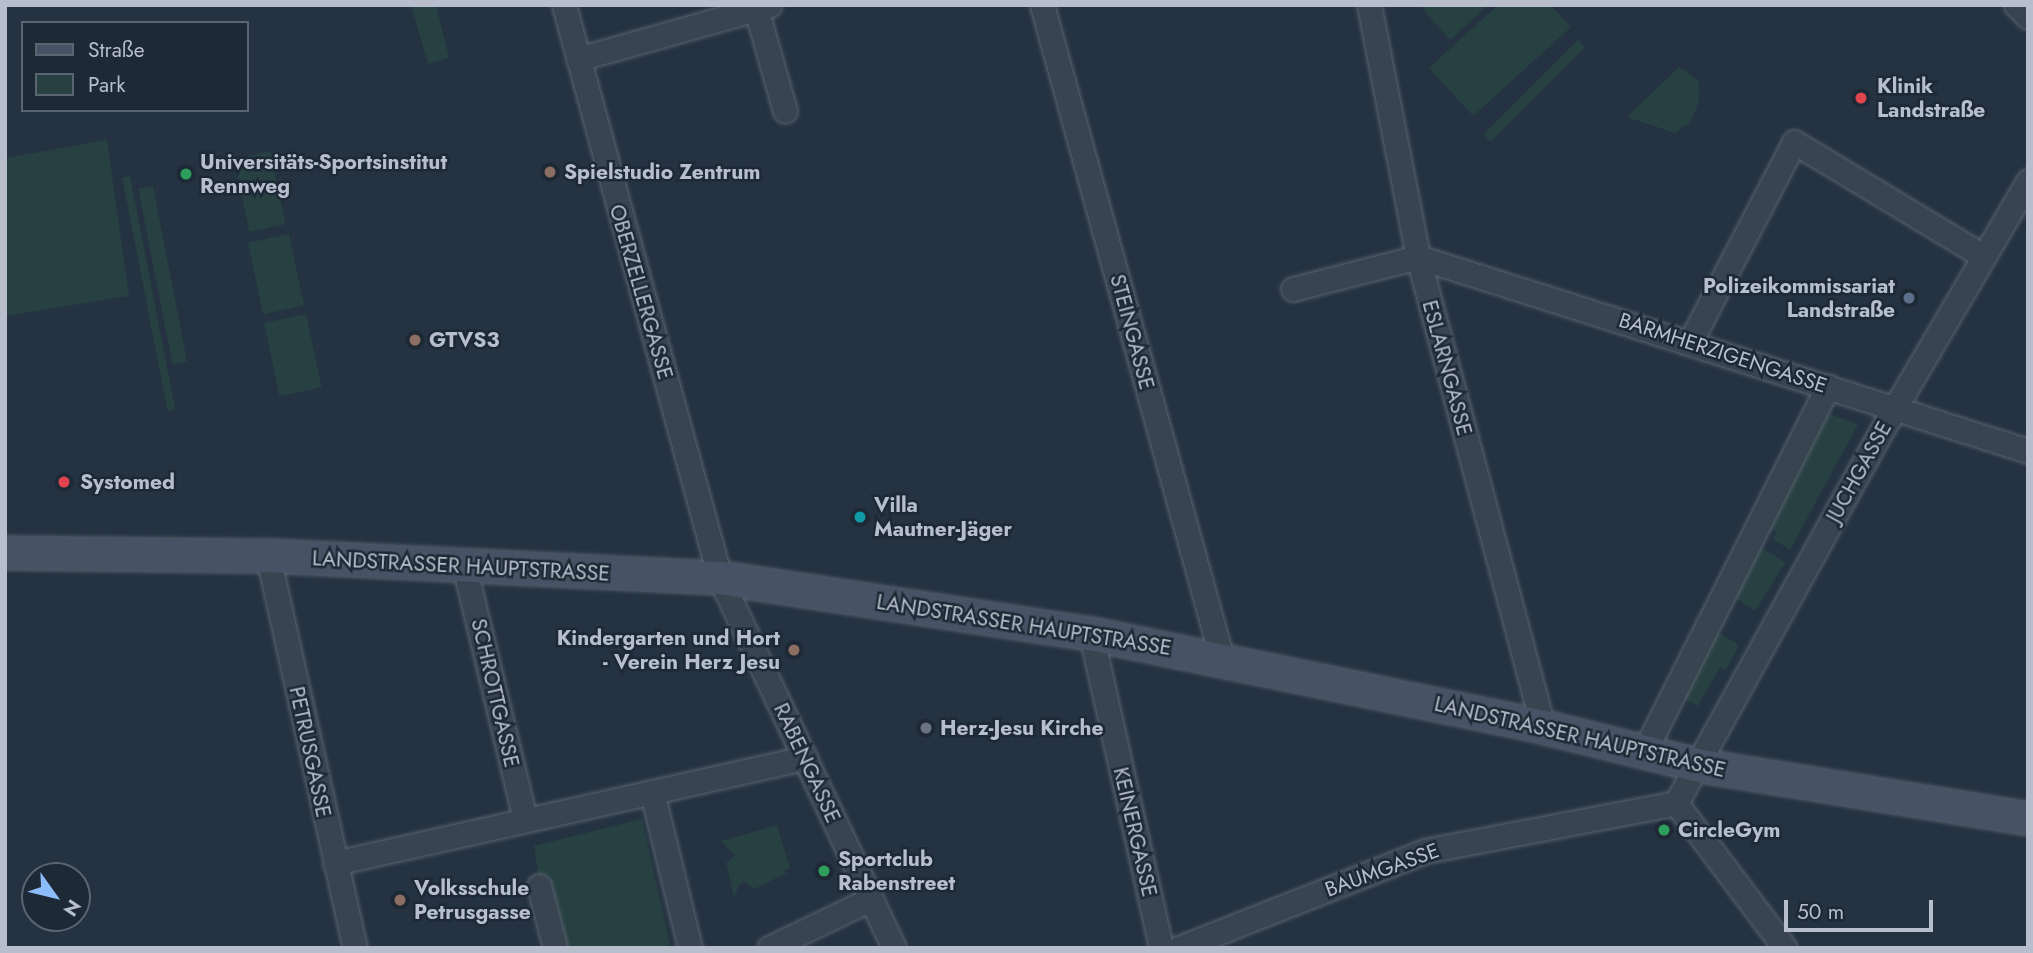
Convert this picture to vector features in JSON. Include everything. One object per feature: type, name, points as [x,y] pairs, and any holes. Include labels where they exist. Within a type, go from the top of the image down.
[{"type":"main road","name":"LANDSTRASSER HAUPTSTRASSE","points":[[5,553],[268,556],[720,578],[1091,634],[1543,727],[1645,750],[1696,765],[2028,819]]},
{"type":"street","name":"OBERZELLERGASSE","points":[[564,5],[720,578]]},
{"type":"street","name":"STEINGASSE","points":[[1042,5],[1222,659]]},
{"type":"street","name":"ESLARNGASSE","points":[[1369,5],[1418,257],[1543,727]]},
{"type":"street","points":[[2016,5],[2028,17]]},
{"type":"street","points":[[578,59],[760,7],[785,111]]},
{"type":"street","points":[[1690,342],[1794,142],[1983,256]]},
{"type":"street","name":"JUCHGASSE","points":[[1676,803],[1894,408],[2028,181]]},
{"type":"street","points":[[1293,289],[1418,257]]},
{"type":"street","name":"BARMHERZIGENGASSE","points":[[1418,257],[2028,451]]},
{"type":"street","points":[[1645,750],[1828,386]]},
{"type":"street","name":"PETRUSGASSE","points":[[268,556],[355,948]]},
{"type":"street","name":"SCHROTTGASSE","points":[[464,565],[525,820]]},
{"type":"street","name":"RABENGASSE","points":[[720,578],[894,948]]},
{"type":"street","name":"KEINERGASSE","points":[[1091,634],[1161,948]]},
{"type":"street","points":[[335,863],[805,758]]},
{"type":"street","points":[[652,792],[690,948]]},
{"type":"street","points":[[1676,803],[1785,948]]},
{"type":"street","name":"BAUMGASSE","points":[[1179,948],[1426,851],[1676,803]]},
{"type":"street","points":[[539,886],[555,948]]},
{"type":"street","points":[[769,948],[871,899]]},
{"type":"green space","points":[[411,5],[436,5],[449,58],[428,64]]},
{"type":"green space","points":[[1419,5],[1488,5],[1450,40]]},
{"type":"green space","points":[[1498,5],[1551,5],[1571,27],[1473,116],[1429,68]]},
{"type":"green space","points":[[1578,40],[1585,47],[1490,142],[1483,135]]},
{"type":"green space","points":[[1679,67],[1699,81],[1699,101],[1691,122],[1675,133],[1627,117]]},
{"type":"green space","points":[[107,140],[129,296],[5,316],[5,158]]},
{"type":"green space","points":[[270,151],[286,224],[249,232],[234,159]]},
{"type":"green space","points":[[130,176],[175,410],[168,411],[122,178]]},
{"type":"green space","points":[[153,186],[187,362],[172,365],[138,189]]},
{"type":"green space","points":[[289,234],[304,305],[263,314],[248,243]]},
{"type":"green space","points":[[306,314],[322,387],[280,396],[264,323]]},
{"type":"green space","points":[[1826,413],[1858,424],[1790,550],[1773,539],[1776,532],[1768,527]]},
{"type":"green space","points":[[1759,546],[1785,562],[1755,611],[1729,594]]},
{"type":"green space","points":[[1718,632],[1739,645],[1726,670],[1720,667],[1698,706],[1680,697]]},
{"type":"green space","points":[[642,819],[671,948],[568,948],[550,877],[539,879],[534,846]]},
{"type":"green space","points":[[777,825],[790,868],[784,871],[787,873],[754,889],[746,882],[739,885],[734,897],[726,863],[735,856],[721,841]]},
{"type":"place","name":"Klinik Landstraße","points":[[1861,98]]},
{"type":"place","name":"Spielstudio Zentrum","points":[[550,172]]},
{"type":"place","name":"Universitäts-Sportsinstitut Rennweg","points":[[186,174]]},
{"type":"place","name":"Polizeikommissariat Landstraße","points":[[1909,298]]},
{"type":"place","name":"GTVS3","points":[[415,340]]},
{"type":"place","name":"Systomed","points":[[64,482]]},
{"type":"place","name":"Villa Mautner-Jäger","points":[[860,517]]},
{"type":"place","name":"Kindergarten und Hort - Verein Herz Jesu","points":[[794,650]]},
{"type":"place","name":"Herz-Jesu Kirche","points":[[926,728]]},
{"type":"place","name":"CircleGym","points":[[1664,830]]},
{"type":"place","name":"Sportclub Rabenstreet","points":[[824,871]]},
{"type":"place","name":"Volksschule Petrusgasse","points":[[400,900]]}]
